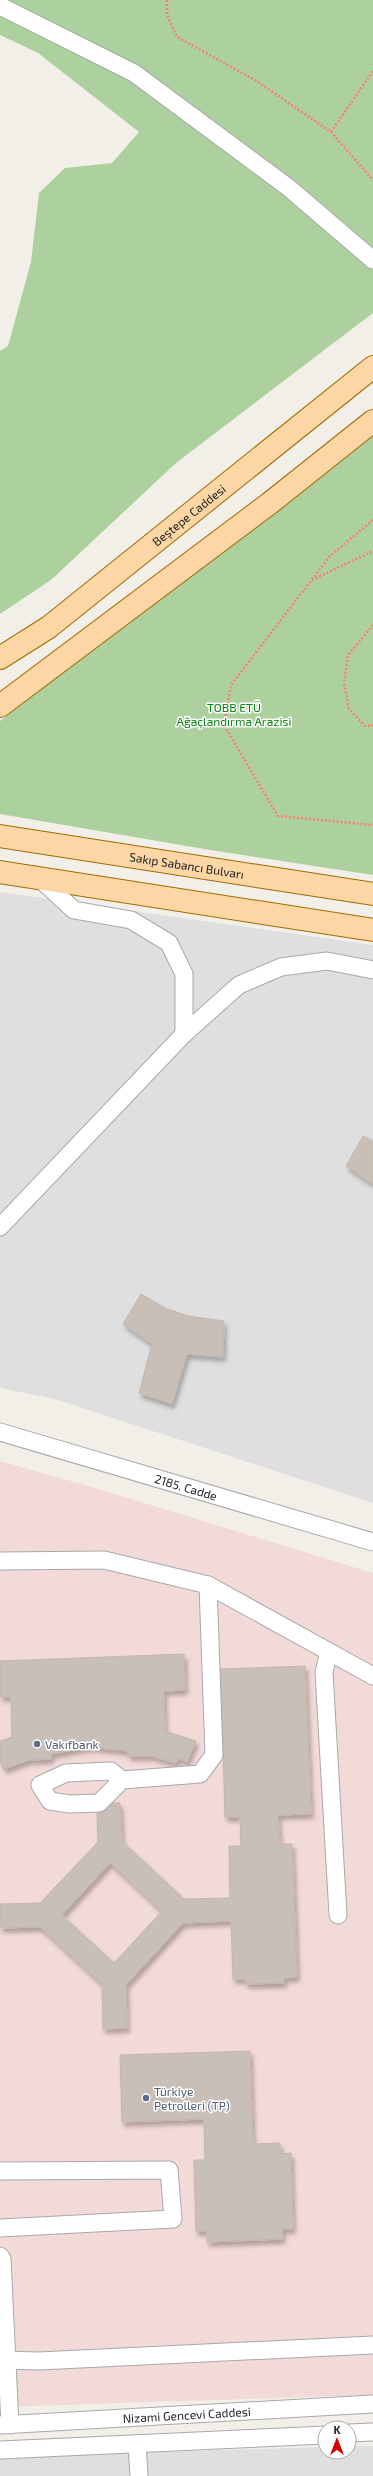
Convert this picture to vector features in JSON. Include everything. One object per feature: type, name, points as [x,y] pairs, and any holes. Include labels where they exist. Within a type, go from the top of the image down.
[{"type":"main road","name":"Beştepe Caddesi","points":[[0,658],[49,627],[373,367]]},
{"type":"main road","points":[[0,706],[270,503],[373,420]]},
{"type":"main road","name":"Sakıp Sabancı Bulvarı","points":[[0,836],[373,894]]},
{"type":"main road","points":[[0,872],[373,930]]},
{"type":"street","points":[[0,6],[134,73],[289,188],[373,260]]},
{"type":"street","points":[[38,878],[74,910],[131,920],[169,943],[184,974],[184,1034]]},
{"type":"street","points":[[0,1227],[184,1034],[240,985],[281,967],[326,961],[373,970]]},
{"type":"street","name":"2185. Cadde","points":[[0,1432],[373,1542]]},
{"type":"street","points":[[0,1562],[104,1560],[208,1585],[373,1676]]},
{"type":"street","points":[[122,1780],[200,1774],[214,1755],[208,1585]]},
{"type":"street","points":[[329,1652],[324,1672],[338,1915]]},
{"type":"street","points":[[0,2171],[169,2170],[173,2219],[0,2228]]},
{"type":"street","points":[[0,2256],[2,2259],[5,2425]]},
{"type":"street","points":[[3,2359],[39,2360],[373,2345]]},
{"type":"street","name":"Nizami Gencevi Caddesi","points":[[5,2425],[373,2404]]},
{"type":"street","points":[[357,2433],[373,2432]]},
{"type":"street","points":[[0,2450],[317,2435]]},
{"type":"street","points":[[137,2444],[139,2476]]},
{"type":"path","points":[[166,0],[167,15],[177,37],[255,80],[331,132],[373,180]]},
{"type":"path","points":[[331,132],[373,71]]},
{"type":"path","points":[[373,520],[330,556],[231,685],[224,725],[278,816],[373,825]]},
{"type":"path","points":[[311,581],[373,551]]},
{"type":"path","points":[[373,625],[348,655],[344,682],[348,709],[365,726],[373,726]]},
{"type":"shaded area","points":[[0,892],[373,945],[373,1503],[55,1399],[0,1388]]},
{"type":"shaded area","points":[[0,1461],[92,1487],[373,1573],[373,2395],[0,2407]]},
{"type":"shaded area","points":[[357,2446],[373,2446],[373,2476],[0,2476],[0,2457],[317,2447],[317,2460],[357,2460]]},
{"type":"green space","points":[[0,0],[373,0],[373,313],[176,463],[51,580],[0,614],[0,351],[8,346],[31,262],[39,193],[65,168],[112,163],[139,132],[38,53],[0,35]]},
{"type":"green space","name":"TOBB ETÜ Ağaçlandırma Arazisi","points":[[373,428],[373,875],[204,849],[0,814],[0,721]]},
{"type":"building","points":[[363,1136],[373,1141],[373,1184],[346,1166]]},
{"type":"building","points":[[141,1294],[165,1308],[188,1316],[224,1321],[223,1357],[187,1354],[172,1404],[139,1393],[152,1344],[123,1324]]},
{"type":"building","points":[[184,1654],[185,1690],[164,1691],[165,1731],[196,1741],[187,1762],[178,1758],[176,1763],[151,1756],[128,1756],[128,1751],[89,1747],[51,1754],[51,1759],[29,1760],[4,1769],[0,1761],[0,1741],[12,1737],[11,1697],[0,1697],[0,1661]]},
{"type":"building","points":[[305,1666],[311,1814],[278,1815],[280,1844],[292,1844],[297,1977],[284,1978],[284,1983],[246,1984],[245,1979],[233,1979],[231,1921],[183,1923],[126,1985],[127,2028],[103,2029],[102,1984],[40,1927],[0,1928],[0,1904],[40,1903],[98,1842],[97,1813],[106,1810],[113,1803],[120,1803],[122,1841],[184,1899],[230,1898],[229,1846],[241,1846],[240,1817],[225,1817],[221,1669]],"holes":[[[110,1863],[162,1911],[114,1963],[62,1915]]]},
{"type":"building","points":[[250,2051],[253,2144],[280,2143],[280,2154],[291,2153],[293,2229],[282,2229],[283,2239],[207,2242],[207,2231],[196,2231],[194,2160],[205,2160],[204,2119],[122,2122],[120,2055]]},
{"type":"place","name":"Vakıfbank","points":[[37,1744]]},
{"type":"place","name":"Türkiye Petrolleri (TP)","points":[[146,2098]]}]
